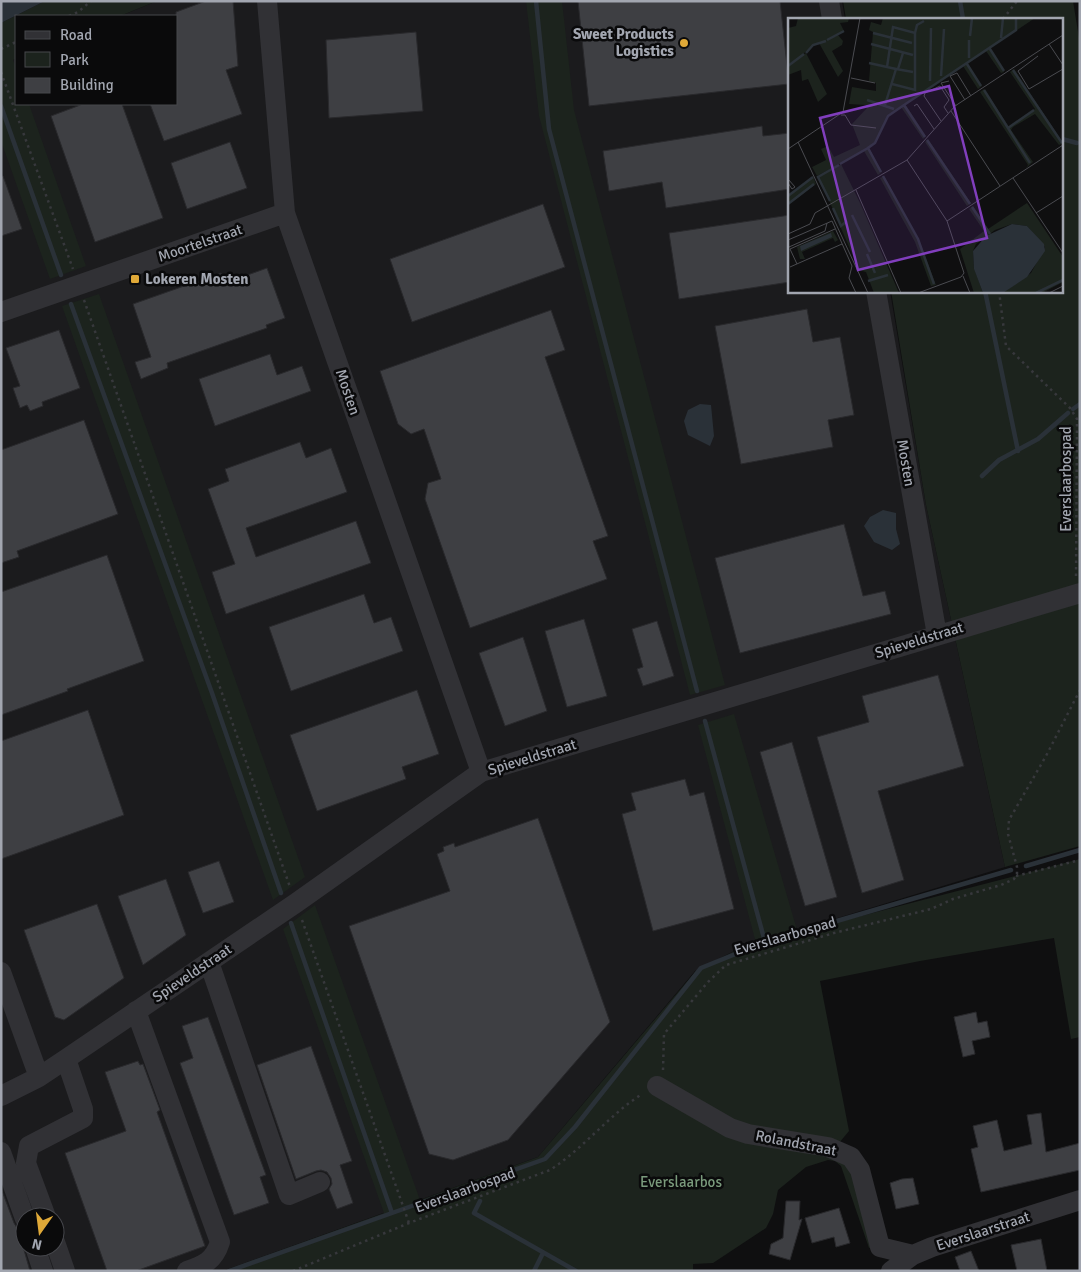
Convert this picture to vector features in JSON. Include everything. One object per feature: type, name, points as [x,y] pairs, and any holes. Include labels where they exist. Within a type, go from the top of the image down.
[{"type":"street","name":"Mosten","points":[[267,1],[285,213],[481,772]]},
{"type":"street","points":[[829,1],[832,18]]},
{"type":"street","name":"Moortelstraat","points":[[1,312],[285,213]]},
{"type":"street","name":"Mosten","points":[[876,292],[936,635]]},
{"type":"street","name":"Spieveldstraat","points":[[1,1096],[39,1076],[136,1012],[296,903],[481,772],[936,635],[1079,594]]},
{"type":"street","points":[[209,962],[289,1194],[320,1182]]},
{"type":"street","points":[[1,972],[39,1076]]},
{"type":"street","points":[[136,1012],[220,1242],[217,1252],[204,1265],[187,1271]]},
{"type":"street","points":[[42,1207],[26,1163],[29,1146],[82,1118],[83,1109],[66,1059]]},
{"type":"street","name":"Rolandstraat","points":[[657,1086],[730,1128],[748,1134],[828,1147],[851,1157],[860,1170],[880,1247],[884,1271]]},
{"type":"street","points":[[1,1152],[21,1207]]},
{"type":"street","name":"Everslaarstraat","points":[[891,1271],[913,1255],[932,1247],[1080,1200]]},
{"type":"street","points":[[880,1247],[913,1255]]},
{"type":"street","points":[[38,1257],[43,1271]]},
{"type":"street","points":[[60,1257],[65,1271]]},
{"type":"path","points":[[71,15],[91,1]]},
{"type":"path","points":[[1004,18],[1017,1]]},
{"type":"path","points":[[1,49],[15,42]]},
{"type":"path","points":[[1,72],[79,285],[409,1223]]},
{"type":"path","name":"Everslaarbospad","points":[[999,292],[1006,346],[1070,408],[1077,419],[1079,594]]},
{"type":"path","points":[[1015,876],[1017,867],[1008,834],[1009,820],[1046,756],[1080,690]]},
{"type":"path","name":"Everslaarbospad","points":[[293,1271],[409,1223],[550,1170],[570,1156],[631,1102],[657,1086],[663,1080],[664,1034],[708,982],[726,964],[834,933],[931,909],[953,899],[1001,885],[1014,879],[1015,876],[1080,860]]},
{"type":"shaded area","points":[[1,1],[45,1],[15,15],[1,23]]},
{"type":"shaded area","points":[[157,1],[842,1],[845,18],[788,18],[788,292],[890,292],[926,505],[1005,867],[742,947],[695,971],[538,1157],[223,1271],[1,1271],[1,64],[15,59],[15,105],[178,105],[178,15],[122,15]]},
{"type":"shaded area","points":[[700,404],[711,405],[714,436],[710,446],[688,435],[684,421],[688,410]]},
{"type":"shaded area","points":[[883,510],[896,513],[896,529],[900,544],[892,550],[874,542],[864,526],[870,517]]},
{"type":"green space","points":[[45,1],[157,1],[122,15],[17,15]]},
{"type":"green space","points":[[526,1],[562,1],[574,110],[725,685],[690,695],[539,116]]},
{"type":"green space","points":[[843,1],[1073,1],[1080,44],[1080,846],[1005,867],[926,505],[891,292],[1064,292],[1064,18],[846,18]]},
{"type":"green space","points":[[15,16],[15,59],[13,60],[15,65],[15,105],[29,105],[86,266],[50,279],[1,141],[1,23]]},
{"type":"green space","points":[[99,294],[305,877],[273,900],[62,306]]},
{"type":"green space","name":"Everslaarbos","points":[[734,714],[797,930],[761,942],[1080,859],[1080,1037],[1071,1039],[1054,938],[920,961],[820,981],[849,1131],[839,1143],[887,1243],[869,1248],[841,1166],[835,1161],[828,1160],[806,1167],[778,1190],[773,1214],[766,1228],[713,1263],[693,1264],[693,1271],[223,1271],[384,1213],[283,929],[315,905],[420,1200],[538,1157],[695,972],[742,947],[756,943],[698,725]]},
{"type":"building","points":[[206,1],[233,1],[238,66],[226,70],[242,114],[164,141],[150,105],[178,105],[178,15],[176,15],[176,12]]},
{"type":"building","name":"Sweet Products Logistics","points":[[578,1],[780,1],[788,84],[589,106]]},
{"type":"building","points":[[416,32],[423,111],[329,118],[326,40]]},
{"type":"building","points":[[80,105],[122,105],[163,218],[95,242],[51,116]]},
{"type":"building","points":[[762,126],[763,136],[788,133],[788,189],[666,208],[662,182],[609,191],[603,151]]},
{"type":"building","points":[[230,142],[247,188],[187,209],[171,163]]},
{"type":"building","points":[[1,176],[3,176],[22,229],[1,236]]},
{"type":"building","points":[[543,204],[565,267],[412,322],[390,259]]},
{"type":"building","points":[[788,215],[788,282],[679,299],[669,233]]},
{"type":"building","points":[[267,268],[285,318],[266,325],[267,328],[167,363],[168,368],[141,379],[135,362],[151,357],[133,304],[221,273],[225,283]]},
{"type":"building","points":[[807,309],[813,342],[840,337],[854,415],[828,420],[833,447],[741,464],[715,326]]},
{"type":"building","points":[[551,310],[565,350],[545,357],[608,536],[593,541],[607,579],[470,628],[425,499],[428,483],[441,479],[424,429],[411,434],[398,424],[380,371]]},
{"type":"building","points":[[59,330],[80,388],[42,402],[43,406],[30,411],[27,405],[20,408],[13,388],[20,386],[6,348]]},
{"type":"building","points":[[270,354],[277,375],[302,366],[311,391],[215,426],[199,379]]},
{"type":"building","points":[[84,420],[118,514],[17,551],[19,557],[1,563],[1,450]]},
{"type":"building","points":[[300,442],[306,458],[331,448],[347,492],[246,528],[256,557],[356,521],[371,563],[226,614],[212,572],[235,564],[208,489],[229,481],[225,469]]},
{"type":"building","points":[[844,524],[863,596],[885,591],[891,614],[740,653],[715,558]]},
{"type":"building","points":[[107,555],[144,661],[1,715],[1,592]]},
{"type":"building","points":[[364,594],[374,623],[391,617],[403,651],[291,691],[269,627]]},
{"type":"building","points":[[584,619],[607,696],[567,707],[545,631]]},
{"type":"building","points":[[657,621],[674,676],[643,686],[637,669],[643,667],[632,629]]},
{"type":"building","points":[[523,637],[547,711],[505,726],[479,653]]},
{"type":"building","points":[[938,675],[964,766],[878,791],[904,880],[862,893],[817,737],[869,722],[862,696]]},
{"type":"building","points":[[417,690],[439,754],[402,767],[406,779],[317,811],[290,735]]},
{"type":"building","points":[[88,710],[124,815],[1,859],[1,741]]},
{"type":"building","points":[[792,742],[837,897],[805,906],[760,752]]},
{"type":"building","points":[[685,779],[690,796],[704,792],[734,909],[653,931],[622,814],[636,810],[631,793]]},
{"type":"building","points":[[538,818],[610,1022],[508,1140],[453,1160],[429,1154],[349,926],[450,891],[437,854],[444,851],[443,847],[454,843],[455,847]]},
{"type":"building","points":[[219,861],[234,902],[203,913],[188,872]]},
{"type":"building","points":[[166,879],[186,935],[143,965],[118,896]]},
{"type":"building","points":[[97,904],[124,978],[64,1020],[55,1017],[24,930]]},
{"type":"building","points":[[976,1012],[978,1023],[987,1021],[990,1037],[972,1041],[975,1054],[963,1057],[954,1017]]},
{"type":"building","points":[[208,1017],[266,1175],[260,1177],[269,1203],[234,1215],[180,1063],[193,1058],[182,1026]]},
{"type":"building","points":[[311,1046],[352,1161],[340,1165],[353,1203],[337,1209],[329,1189],[332,1184],[327,1172],[316,1171],[296,1179],[257,1065]]},
{"type":"building","points":[[138,1061],[140,1065],[143,1064],[160,1110],[157,1112],[205,1246],[136,1271],[107,1271],[65,1153],[126,1131],[105,1072]]},
{"type":"building","points":[[1041,1113],[1046,1152],[1080,1143],[1080,1170],[981,1192],[971,1149],[978,1147],[973,1126],[997,1120],[1004,1151],[1032,1144],[1027,1115]]},
{"type":"building","points":[[913,1178],[919,1204],[896,1209],[890,1183]]},
{"type":"building","points":[[1,1188],[15,1225],[15,1257],[26,1257],[30,1271],[1,1271]]},
{"type":"building","points":[[786,1201],[800,1201],[799,1220],[802,1219],[790,1260],[769,1254],[771,1244],[783,1238]]},
{"type":"building","points":[[839,1208],[850,1243],[836,1247],[834,1237],[812,1243],[805,1218]]},
{"type":"building","points":[[1041,1239],[1047,1271],[1017,1271],[1011,1245]]},
{"type":"building","points":[[971,1251],[979,1271],[960,1271],[955,1257]]},
{"type":"waterway","points":[[536,1],[549,129],[697,691]]},
{"type":"waterway","points":[[960,1],[963,18]]},
{"type":"waterway","points":[[1,106],[61,275]]},
{"type":"waterway","points":[[1064,140],[1077,143]]},
{"type":"waterway","points":[[985,292],[1018,451]]},
{"type":"waterway","points":[[71,304],[212,693],[281,893]]},
{"type":"waterway","points":[[1073,409],[1080,404]]},
{"type":"waterway","points":[[982,476],[999,460],[1038,439],[1068,413]]},
{"type":"waterway","points":[[392,1213],[545,1159],[575,1127],[701,968],[765,942],[705,721]]},
{"type":"waterway","points":[[1026,866],[1080,850]]},
{"type":"waterway","points":[[765,942],[1011,870]]},
{"type":"waterway","points":[[229,1271],[392,1213],[291,923]]},
{"type":"waterway","points":[[480,1201],[474,1213],[576,1271]]},
{"type":"waterway","points":[[534,1271],[543,1253]]},
{"type":"place","name":"Sweet Products Logistics","points":[[684,43]]},
{"type":"place","name":"Lokeren Mosten","points":[[135,279]]}]
